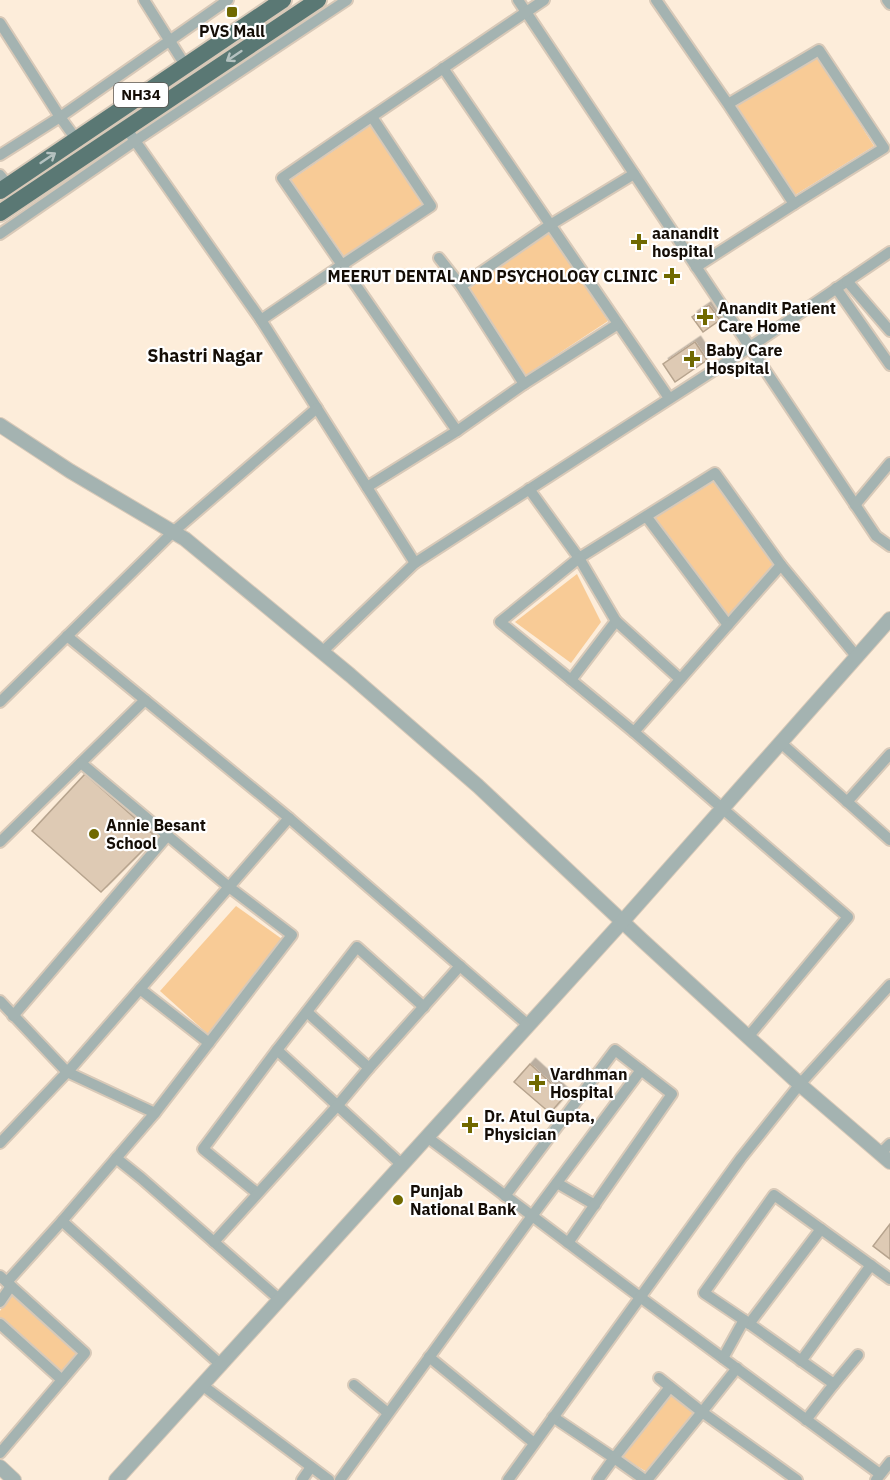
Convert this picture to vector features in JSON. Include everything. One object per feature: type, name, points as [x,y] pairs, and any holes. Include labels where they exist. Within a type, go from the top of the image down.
[{"type":"highway","name":"NH34","points":[[3,184],[76,139],[283,0]]},
{"type":"highway","name":"NH34","points":[[0,213],[130,134],[318,0]]},
{"type":"street","points":[[144,0],[185,65]]},
{"type":"street","points":[[0,155],[60,117],[228,0]]},
{"type":"street","points":[[0,234],[130,134],[347,0]]},
{"type":"street","points":[[518,0],[876,536],[890,546]]},
{"type":"street","points":[[457,431],[282,178],[544,0]]},
{"type":"street","points":[[656,0],[794,204]]},
{"type":"street","points":[[887,0],[890,4]]},
{"type":"street","points":[[0,23],[76,139]]},
{"type":"street","points":[[696,267],[887,146],[819,50],[728,104]]},
{"type":"street","points":[[443,68],[669,398]]},
{"type":"street","points":[[261,320],[431,206],[372,117]]},
{"type":"street","points":[[130,134],[261,320],[416,563]]},
{"type":"street","points":[[461,286],[550,225],[634,174]]},
{"type":"street","points":[[322,652],[416,563],[750,347],[890,252]]},
{"type":"street","points":[[439,258],[461,286],[524,384]]},
{"type":"street","points":[[848,281],[890,331]]},
{"type":"street","points":[[836,288],[890,365]]},
{"type":"street","points":[[367,487],[457,431],[524,384],[618,324]]},
{"type":"street","points":[[0,702],[173,532],[317,408]]},
{"type":"street","points":[[0,425],[70,471],[185,539],[322,652],[478,786],[622,922],[800,1084],[887,1153]]},
{"type":"street","points":[[855,505],[890,464]]},
{"type":"street","points":[[748,1037],[848,917],[634,732],[500,621],[579,558],[715,473],[781,565],[857,657]]},
{"type":"street","points":[[529,489],[579,558],[616,621],[680,680]]},
{"type":"street","points":[[646,516],[728,625]]},
{"type":"street","points":[[634,732],[781,565]]},
{"type":"street","points":[[117,1480],[622,922],[890,619]]},
{"type":"street","points":[[571,680],[616,621]]},
{"type":"street","points":[[67,636],[290,818],[528,1025]]},
{"type":"street","points":[[0,842],[145,700]]},
{"type":"street","points":[[781,742],[890,840]]},
{"type":"street","points":[[847,802],[890,754]]},
{"type":"street","points":[[0,1302],[6,1281],[62,1221],[155,1113],[292,935],[229,887],[81,763]]},
{"type":"street","points":[[0,1143],[67,1072],[290,818]]},
{"type":"street","points":[[13,1016],[168,835]]},
{"type":"street","points":[[257,1193],[203,1149],[357,947],[424,1007]]},
{"type":"street","points":[[214,1242],[460,966]]},
{"type":"street","points":[[508,1480],[741,1158],[800,1084],[890,985]]},
{"type":"street","points":[[140,989],[209,1043]]},
{"type":"street","points":[[0,1001],[67,1072],[155,1113]]},
{"type":"street","points":[[307,1012],[369,1068]]},
{"type":"street","points":[[277,1050],[401,1164]]},
{"type":"street","points":[[505,1196],[615,1050],[672,1094],[568,1243]]},
{"type":"street","points":[[340,1480],[641,1070]]},
{"type":"street","points":[[427,1137],[806,1420],[878,1477],[890,1462]]},
{"type":"street","points":[[116,1158],[280,1299]]},
{"type":"street","points":[[557,1183],[595,1205]]},
{"type":"street","points":[[834,1384],[704,1293],[774,1195],[890,1279]]},
{"type":"street","points":[[62,1221],[221,1365]]},
{"type":"street","points":[[723,1358],[747,1322],[822,1229]]},
{"type":"street","points":[[801,1361],[871,1265]]},
{"type":"street","points":[[0,1453],[85,1353],[6,1281]]},
{"type":"street","points":[[0,1324],[62,1380]]},
{"type":"street","points":[[806,1420],[858,1355]]},
{"type":"street","points":[[429,1357],[534,1443]]},
{"type":"street","points":[[553,1417],[646,1480],[737,1368]]},
{"type":"street","points":[[659,1378],[797,1480]]},
{"type":"street","points":[[202,1385],[329,1480]]},
{"type":"street","points":[[354,1385],[388,1413]]},
{"type":"street","points":[[598,1480],[670,1387]]},
{"type":"street","points":[[0,1467],[14,1480]]},
{"type":"street","points":[[302,1480],[311,1467]]},
{"type":"shaded area","points":[[817,56],[874,146],[795,195],[735,106]]},
{"type":"shaded area","points":[[371,125],[423,206],[344,256],[291,180]]},
{"type":"shaded area","points":[[549,231],[608,321],[526,375],[469,289]]},
{"type":"shaded area","points":[[715,481],[775,565],[729,616],[654,518]]},
{"type":"shaded area","points":[[577,574],[601,622],[571,663],[515,622]]},
{"type":"shaded area","points":[[236,906],[282,939],[209,1035],[160,991]]},
{"type":"shaded area","points":[[12,1293],[78,1354],[61,1373],[0,1319],[0,1311]]},
{"type":"shaded area","points":[[672,1393],[694,1413],[647,1472],[622,1457]]},
{"type":"building","points":[[709,305],[720,320],[703,332],[692,317]]},
{"type":"building","points":[[695,342],[707,360],[675,382],[663,364]]},
{"type":"building","name":"Annie Besant School","points":[[85,774],[156,837],[101,892],[32,831]]},
{"type":"building","points":[[530,1064],[565,1096],[550,1113],[514,1082]]},
{"type":"building","points":[[890,1224],[890,1259],[873,1246]]},
{"type":"place","name":"PVS Mall","points":[[232,12]]},
{"type":"place","name":"aanandit hospital","points":[[639,242]]},
{"type":"place","name":"MEERUT DENTAL AND PSYCHOLOGY CLINIC","points":[[672,276]]},
{"type":"place","name":"Anandit Patient Care Home","points":[[705,317]]},
{"type":"place","name":"Baby Care Hospital","points":[[692,359]]},
{"type":"place","name":"Annie Besant School","points":[[94,834]]},
{"type":"place","name":"Vardhman Hospital","points":[[537,1083]]},
{"type":"place","name":"Dr. Atul Gupta, Physician","points":[[470,1125]]},
{"type":"place","name":"Punjab National Bank","points":[[398,1200]]},
{"type":"district","name":"Shastri Nagar","points":[[205,356]]}]
